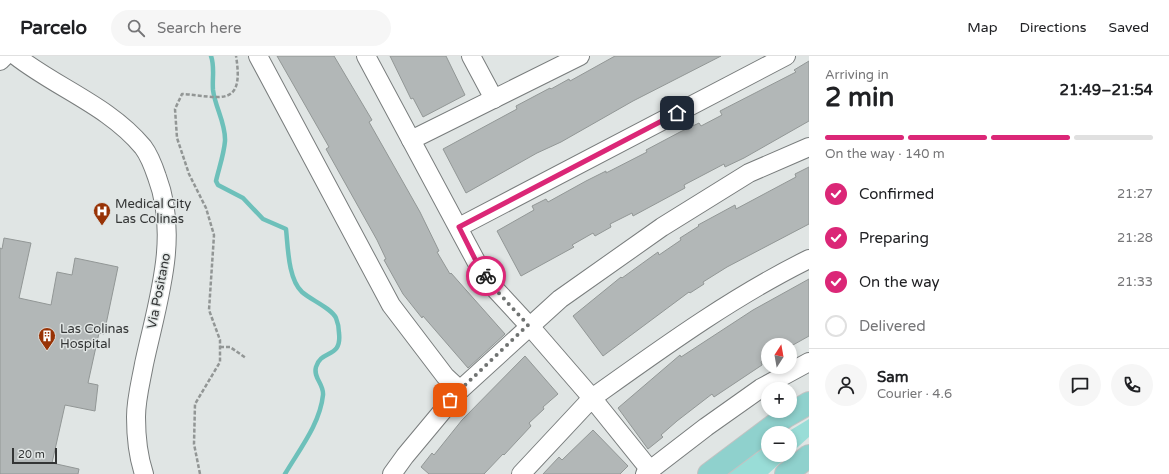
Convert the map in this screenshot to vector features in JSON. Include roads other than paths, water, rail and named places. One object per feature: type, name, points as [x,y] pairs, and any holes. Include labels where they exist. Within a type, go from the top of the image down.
[{"type":"main road","points":[[709,474],[785,417],[809,403]]},
{"type":"main road","points":[[786,474],[809,456]]},
{"type":"street","points":[[0,61],[5,56]]},
{"type":"street","name":"Via Positano","points":[[16,56],[31,68],[99,108],[122,126],[144,148],[155,170],[163,193],[167,234],[166,264],[139,387],[136,416],[137,440],[144,474]]},
{"type":"street","points":[[258,56],[391,304],[445,376],[460,390]]},
{"type":"street","points":[[366,56],[477,263],[496,290],[592,398],[648,472],[706,427],[761,388],[809,362]]},
{"type":"street","points":[[471,56],[494,99]]},
{"type":"street","points":[[411,140],[580,56]]},
{"type":"street","points":[[459,227],[776,58]]},
{"type":"street","points":[[392,474],[405,456],[460,390],[528,325],[560,298],[662,227],[749,173],[809,147]]},
{"type":"street","points":[[521,474],[592,398],[692,327],[776,275],[809,259]]},
{"type":"waterway","points":[[211,56],[213,68],[213,90],[225,135],[224,151],[216,181],[218,185],[243,198],[263,219],[286,229],[291,271],[297,286],[302,292],[330,311],[336,318],[339,327],[339,341],[337,347],[319,361],[315,371],[323,391],[318,416],[285,474]]},
{"type":"place","name":"Medical City Las Colinas","points":[[102,226]]},
{"type":"place","name":"Las Colinas Hospital","points":[[47,351]]}]
